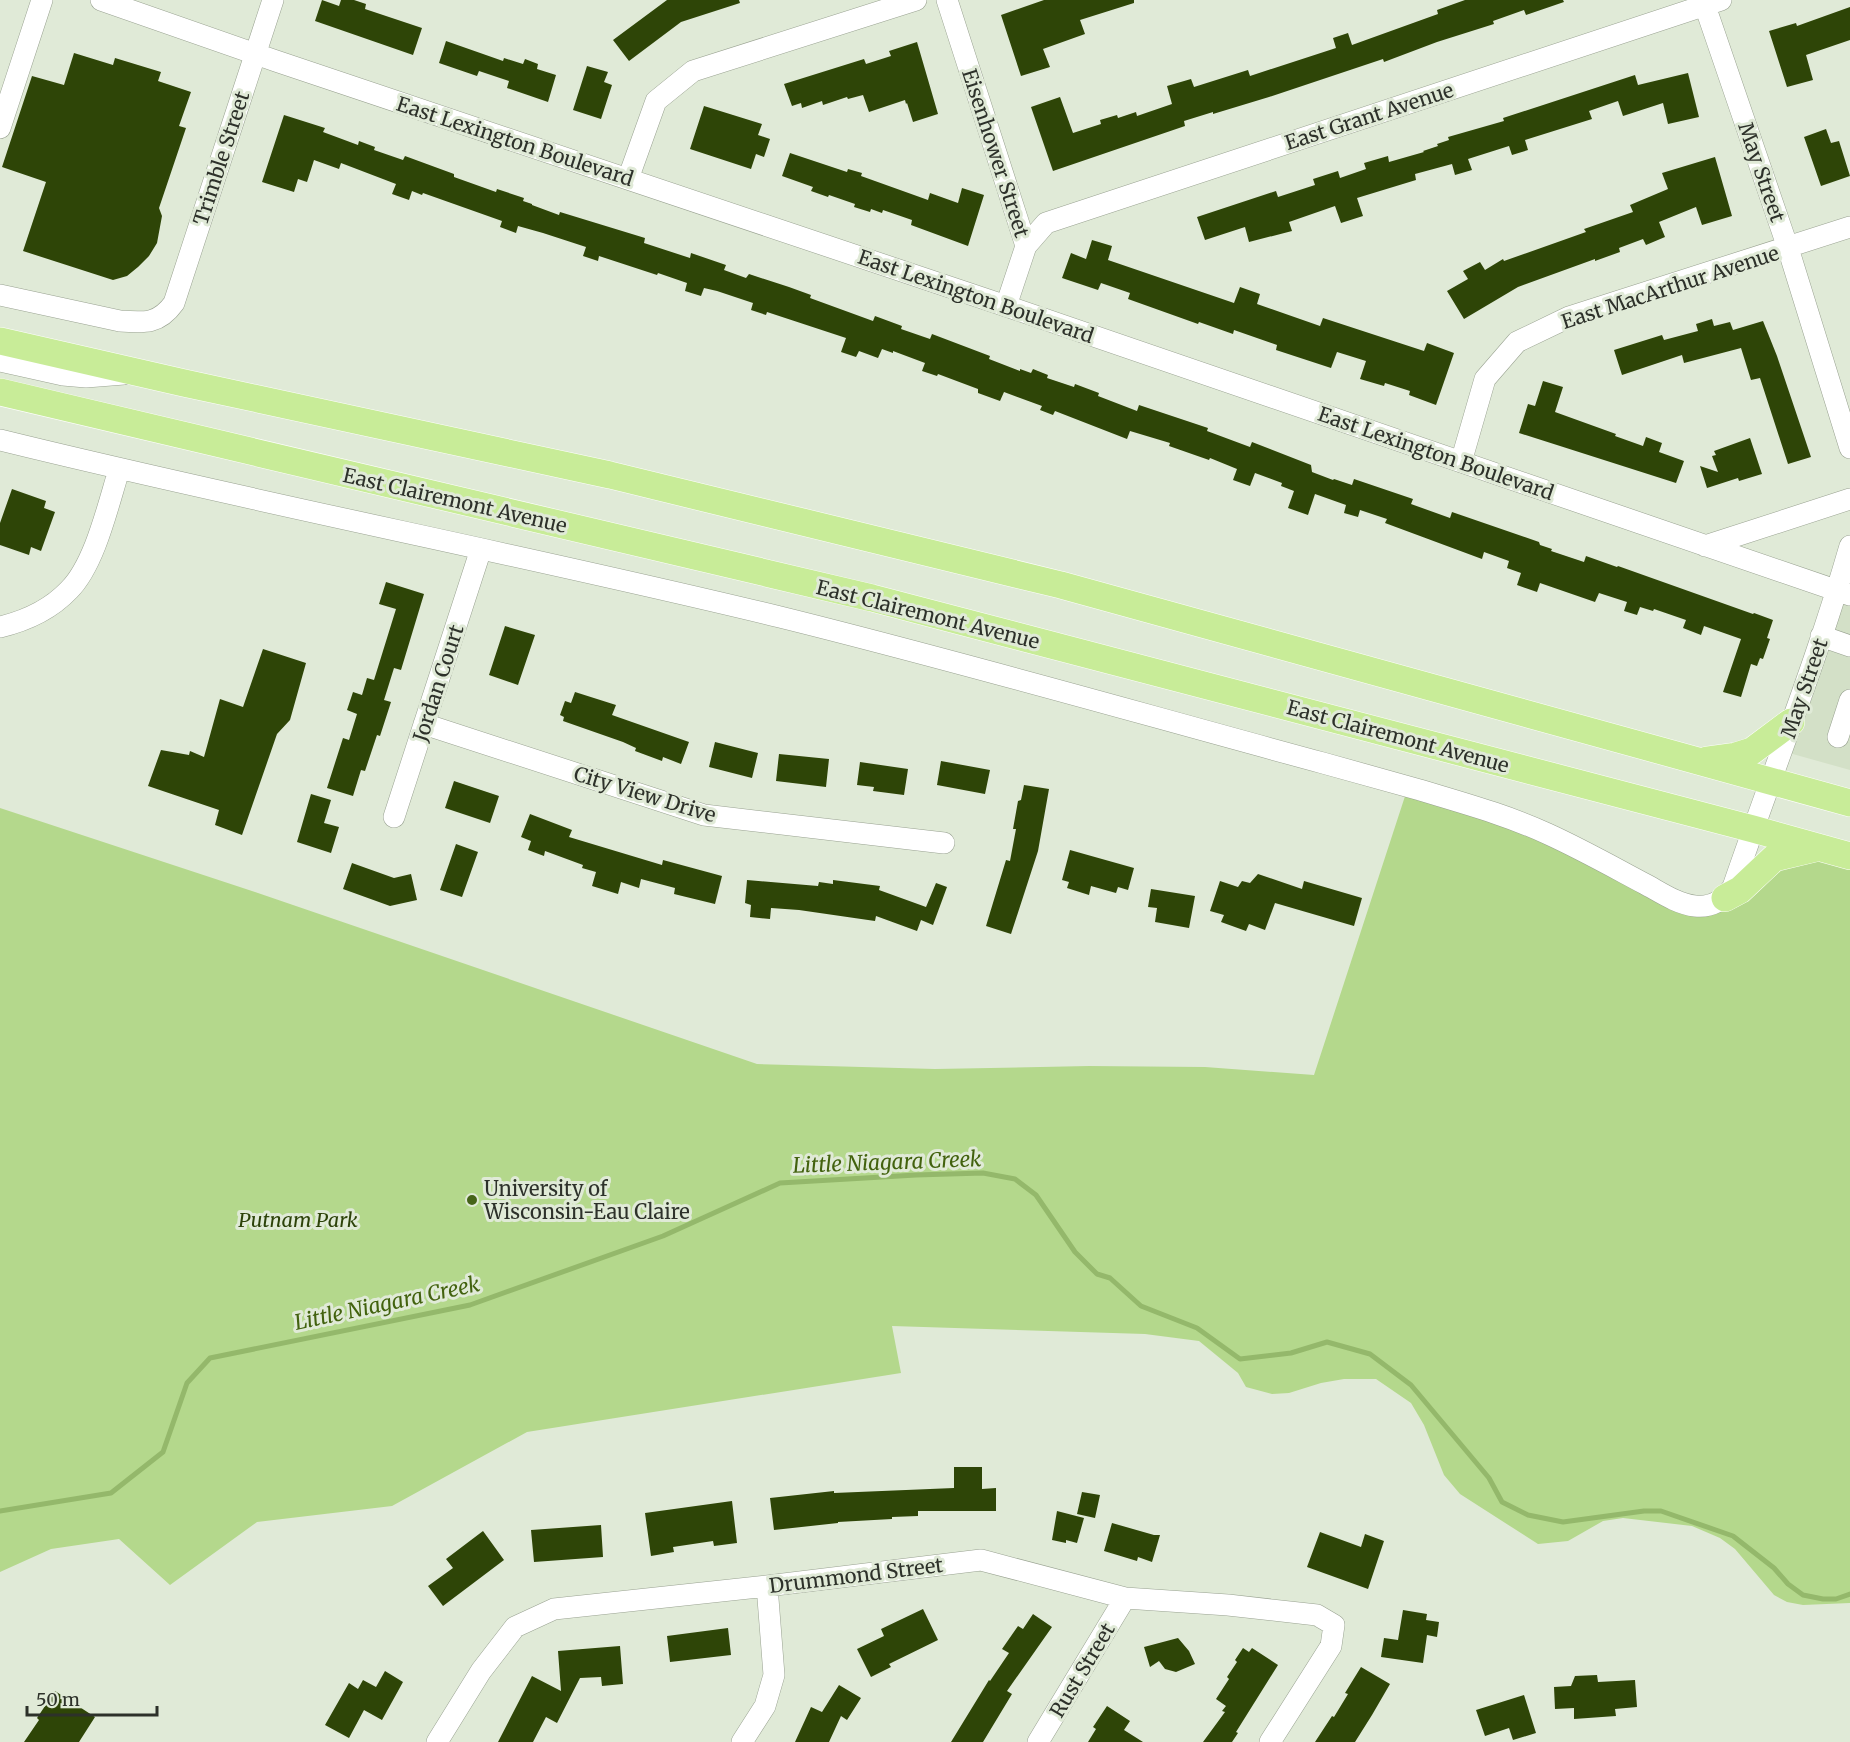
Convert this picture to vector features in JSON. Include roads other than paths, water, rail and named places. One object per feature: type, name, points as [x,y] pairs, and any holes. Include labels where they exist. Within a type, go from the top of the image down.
[{"type":"main road","points":[[0,341],[610,475],[1061,585],[1850,803]]},
{"type":"main road","name":"East Clairemont Avenue","points":[[0,392],[872,598],[1850,856]]},
{"type":"main road","points":[[1699,761],[1736,756],[1752,751],[1791,722]]},
{"type":"main road","points":[[1725,898],[1740,890],[1774,858],[1819,848]]},
{"type":"street","points":[[0,128],[42,0]]},
{"type":"street","name":"East Lexington Boulevard","points":[[101,0],[1844,592]]},
{"type":"street","name":"Trimble Street","points":[[0,295],[137,323],[154,320],[166,314],[174,303],[273,0]]},
{"type":"street","points":[[628,179],[656,101],[693,71],[916,0]]},
{"type":"street","name":"Eisenhower Street","points":[[947,0],[1026,246],[1006,306]]},
{"type":"street","name":"East Grant Avenue","points":[[1026,246],[1046,223],[1710,2]]},
{"type":"street","name":"May Street","points":[[1710,2],[1850,448]]},
{"type":"street","name":"East MacArthur Avenue","points":[[1461,462],[1485,379],[1517,342],[1569,317],[1850,227]]},
{"type":"street","points":[[0,361],[86,378],[140,373]]},
{"type":"street","points":[[0,440],[119,470],[686,595],[883,643],[1476,806],[1552,835],[1683,903],[1706,906],[1725,898]]},
{"type":"street","points":[[0,627],[20,622],[40,612],[69,590],[86,567],[119,470]]},
{"type":"street","points":[[1705,546],[1850,499]]},
{"type":"street","name":"May Street","points":[[1725,898],[1733,887],[1772,781],[1821,636],[1844,592],[1850,546]]},
{"type":"street","name":"Jordan Court","points":[[394,817],[481,549]]},
{"type":"street","points":[[1821,636],[1850,646]]},
{"type":"street","points":[[1838,737],[1850,700]]},
{"type":"street","name":"City View Drive","points":[[424,724],[704,815],[944,843]]},
{"type":"street","name":"Drummond Street","points":[[437,1742],[481,1671],[514,1627],[554,1609],[981,1560],[1125,1598],[1228,1605],[1317,1615],[1334,1624],[1331,1646],[1270,1742]]},
{"type":"street","points":[[742,1742],[765,1707],[774,1675],[767,1586]]},
{"type":"street","name":"Rust Street","points":[[1038,1742],[1125,1598]]},
{"type":"waterway","name":"Little Niagara Creek","points":[[0,1511],[111,1493],[163,1452],[187,1383],[210,1358],[470,1305],[663,1236],[780,1183],[983,1173],[1015,1179],[1036,1195],[1075,1252],[1097,1274],[1110,1278],[1141,1306],[1197,1328],[1240,1359],[1291,1353],[1327,1342],[1370,1354],[1411,1385],[1489,1478],[1502,1502],[1528,1515],[1563,1522],[1644,1511],[1661,1511],[1733,1536],[1774,1568],[1788,1584],[1803,1595],[1836,1599],[1850,1594]]},
{"type":"place","name":"University of Wisconsin-Eau Claire","points":[[472,1200]]},
{"type":"park label","name":"Putnam Park","points":[[298,1219]]}]
